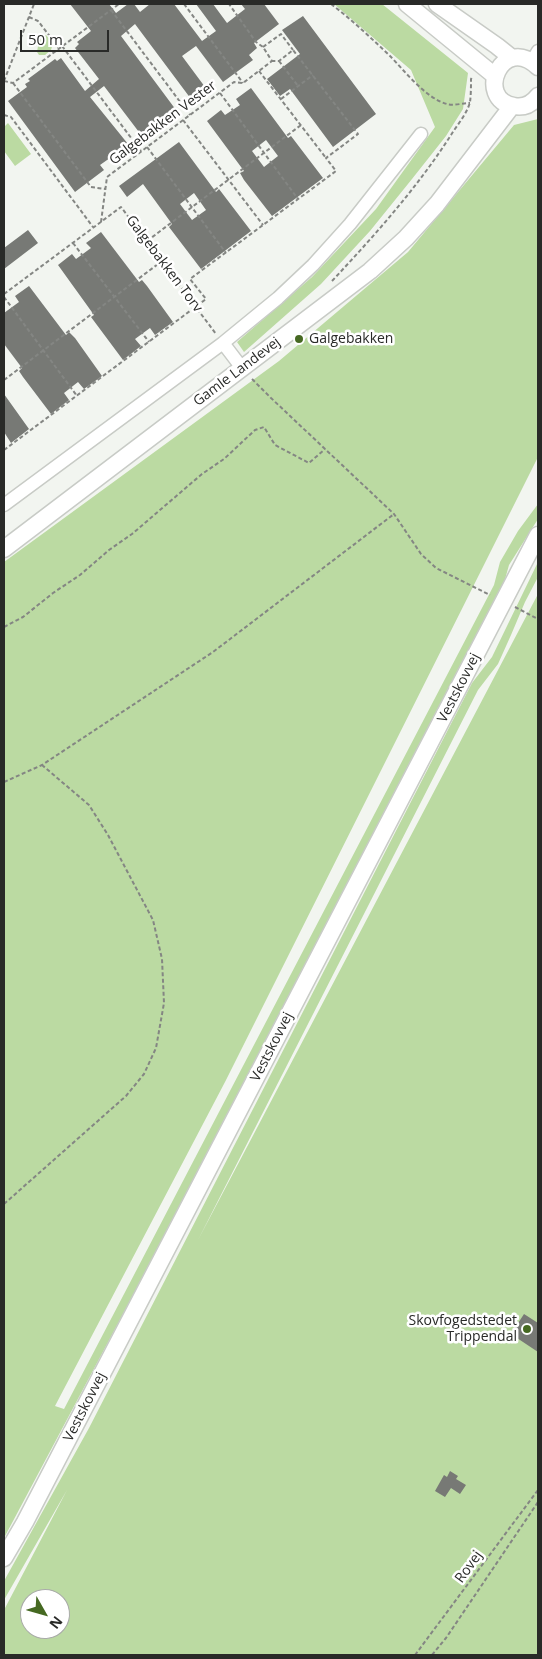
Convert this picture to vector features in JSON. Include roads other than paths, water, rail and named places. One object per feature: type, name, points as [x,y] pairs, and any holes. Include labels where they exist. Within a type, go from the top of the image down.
[{"type":"street","points":[[407,4],[495,76]]},
{"type":"street","points":[[437,4],[512,58]]},
{"type":"street","points":[[536,60],[519,57],[504,62],[498,68],[494,84],[506,102],[520,107],[537,100]]},
{"type":"street","name":"Gamle Landevej","points":[[4,548],[370,271],[406,238],[437,204],[474,155],[506,102]]},
{"type":"street","points":[[4,505],[223,343],[278,298],[350,224],[421,134]]},
{"type":"street","points":[[223,343],[242,368]]},
{"type":"street","name":"Vestskovvej","points":[[4,1558],[25,1522],[538,535]]},
{"type":"place","name":"Galgebakken","points":[[299,339]]},
{"type":"place","name":"Skovfogedstedet Trippendal","points":[[527,1329]]}]
